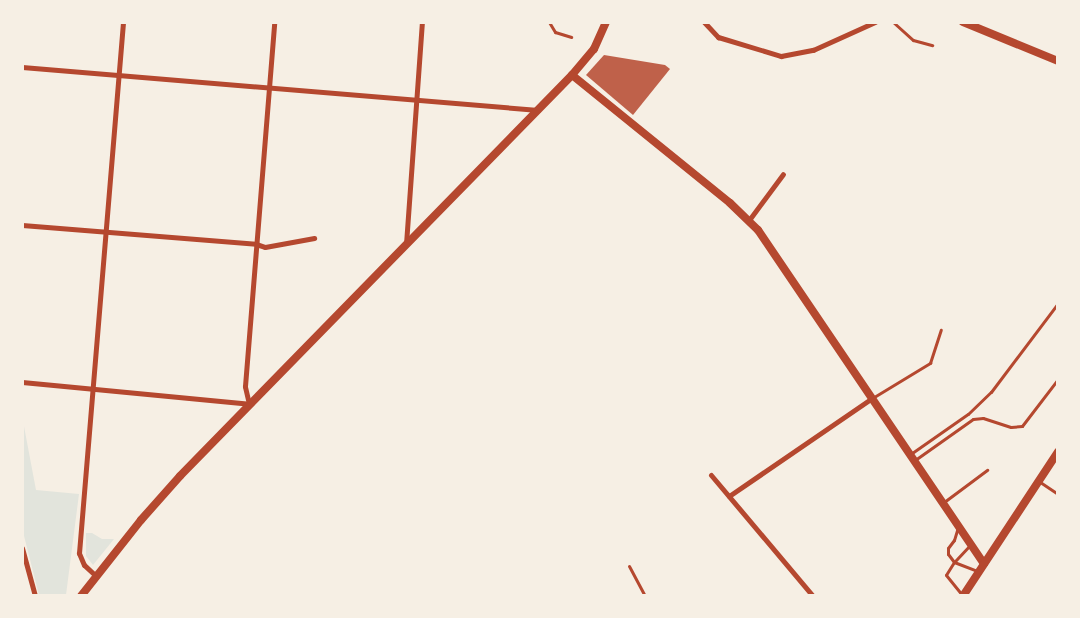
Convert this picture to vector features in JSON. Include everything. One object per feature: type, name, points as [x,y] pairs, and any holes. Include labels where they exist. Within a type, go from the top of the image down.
[{"type":"main road","points":[[81,596],[161,496],[572,75],[594,49],[606,22]]},
{"type":"main road","points":[[963,22],[1058,61]]},
{"type":"main road","points":[[572,75],[749,220],[971,544],[982,568]]},
{"type":"main road","points":[[963,596],[1058,452]]},
{"type":"street","points":[[96,576],[84,565],[79,554],[123,22]]},
{"type":"street","points":[[22,382],[249,404],[245,386],[274,22]]},
{"type":"street","points":[[406,244],[422,22]]},
{"type":"street","points":[[704,22],[718,37],[781,56],[813,50],[875,22]]},
{"type":"street","points":[[22,67],[538,110]]},
{"type":"street","points":[[749,220],[783,174]]},
{"type":"street","points":[[22,225],[256,244],[268,247],[314,238]]},
{"type":"street","points":[[729,496],[872,398]]},
{"type":"street","points":[[711,475],[813,596]]},
{"type":"street","points":[[22,548],[35,596]]},
{"type":"lane","points":[[549,22],[555,32],[571,37]]},
{"type":"lane","points":[[893,22],[913,40],[932,45]]},
{"type":"lane","points":[[912,457],[968,414],[991,392],[1058,303]]},
{"type":"lane","points":[[872,398],[930,363],[941,330]]},
{"type":"lane","points":[[912,457],[973,419],[983,418],[1011,427],[1022,426],[1058,379]]},
{"type":"lane","points":[[943,503],[987,470]]},
{"type":"lane","points":[[1038,481],[1058,494]]},
{"type":"lane","points":[[958,526],[954,540],[948,548],[948,554],[954,562],[982,568]]},
{"type":"lane","points":[[963,596],[946,575],[954,562],[971,544]]},
{"type":"lane","points":[[629,566],[645,596]]},
{"type":"shaded area","points":[[23,421],[36,490],[79,494],[66,595],[39,595],[23,532]]},
{"type":"shaded area","points":[[86,533],[92,533],[102,539],[114,539],[93,565],[86,556]]},
{"type":"building","points":[[604,55],[665,65],[670,69],[633,115],[586,75]]}]
